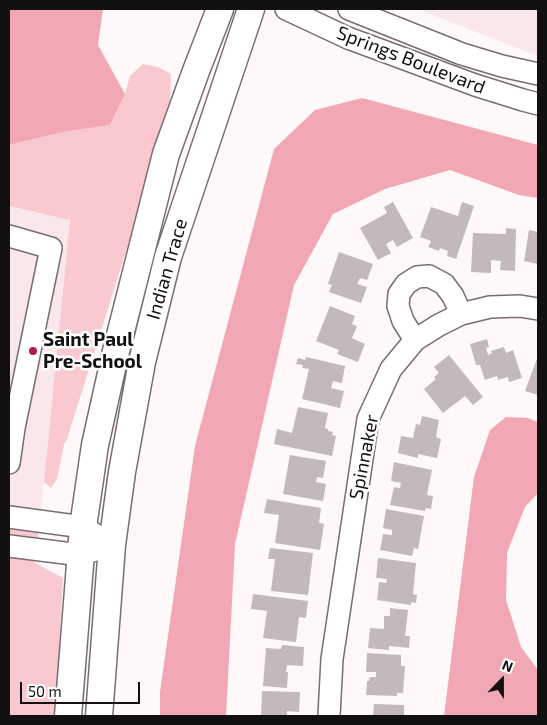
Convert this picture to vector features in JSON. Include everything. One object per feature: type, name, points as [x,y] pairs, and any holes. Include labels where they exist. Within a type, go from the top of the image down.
[{"type":"main road","name":"Indian Trace","points":[[68,716],[83,527],[95,445],[116,351],[166,154],[220,9]]},
{"type":"main road","name":"Indian Trace","points":[[100,716],[112,545],[122,472],[142,362],[168,256],[251,9]]},
{"type":"street","name":"Springs Boulevard","points":[[286,9],[348,38],[475,85],[538,104]]},
{"type":"street","name":"Springs Boulevard","points":[[350,9],[462,54],[538,74]]},
{"type":"street","points":[[9,236],[51,248],[11,428],[9,463]]},
{"type":"street","points":[[415,340],[403,321],[398,306],[399,294],[406,284],[417,277],[429,276],[444,284],[453,296],[461,314]]},
{"type":"street","name":"Spinnaker","points":[[329,716],[332,659],[368,419],[391,369],[415,340],[461,314],[490,307],[520,306],[538,309]]},
{"type":"street","points":[[9,518],[83,527],[112,545]]},
{"type":"street","points":[[9,546],[81,555],[112,545]]},
{"type":"shaded area","points":[[12,9],[103,9],[98,45],[125,94],[110,125],[63,132],[9,145],[9,11]]},
{"type":"shaded area","points":[[418,9],[538,9],[538,56],[532,54]]},
{"type":"shaded area","points":[[143,64],[158,67],[171,74],[170,111],[64,444],[57,479],[51,488],[44,482],[70,220],[9,206],[9,145],[63,132],[110,125],[125,94],[130,76]]},
{"type":"shaded area","points":[[362,98],[538,145],[538,198],[519,195],[450,170],[385,189],[333,214],[294,285],[235,544],[226,716],[160,716],[160,692],[195,446],[274,149],[315,110]]},
{"type":"shaded area","name":"Saint Paul Pre-School","points":[[9,206],[70,220],[40,522],[9,517]]},
{"type":"shaded area","points":[[506,417],[528,418],[538,422],[538,493],[525,507],[507,553],[506,600],[521,647],[538,670],[538,716],[444,716],[474,477],[490,430]]},
{"type":"shaded area","points":[[9,517],[40,522],[35,563],[63,578],[55,716],[9,716]]},
{"type":"building","points":[[393,202],[413,238],[397,247],[393,240],[386,244],[391,253],[378,260],[360,228],[387,213],[384,207]]},
{"type":"building","points":[[462,202],[474,206],[456,259],[447,256],[448,251],[440,248],[439,251],[428,247],[431,241],[420,237],[431,207],[458,216]]},
{"type":"building","points":[[506,228],[516,229],[515,271],[500,270],[501,261],[491,260],[491,273],[471,272],[473,233],[506,234]]},
{"type":"building","points":[[529,230],[538,232],[538,264],[524,261]]},
{"type":"building","points":[[339,252],[373,264],[367,280],[360,278],[357,284],[367,287],[361,303],[329,292],[332,285],[328,284]]},
{"type":"building","points":[[330,306],[355,316],[352,324],[357,326],[352,338],[365,344],[358,362],[337,354],[339,350],[316,341]]},
{"type":"building","points":[[487,339],[489,347],[486,348],[488,355],[492,353],[491,351],[504,347],[506,353],[513,350],[522,378],[509,382],[508,377],[498,380],[497,376],[485,380],[480,365],[476,365],[470,344]]},
{"type":"building","points":[[449,355],[483,397],[473,405],[465,396],[443,413],[424,389],[436,379],[434,377],[439,373],[434,367]]},
{"type":"building","points":[[538,356],[538,395],[525,391]]},
{"type":"building","points":[[306,357],[345,366],[342,383],[333,381],[331,388],[344,391],[340,408],[302,399],[309,369],[302,368],[303,365],[296,364],[298,358],[305,360]]},
{"type":"building","points":[[298,407],[328,413],[325,428],[333,432],[332,435],[336,436],[332,456],[274,444],[277,429],[292,433]]},
{"type":"building","points":[[422,416],[439,420],[436,437],[441,439],[437,458],[418,454],[418,458],[398,453],[401,436],[413,438],[416,424],[420,425]]},
{"type":"building","points":[[290,455],[326,461],[323,478],[317,477],[316,482],[326,484],[323,501],[283,494]]},
{"type":"building","points":[[394,462],[432,470],[427,495],[433,496],[431,509],[426,508],[425,511],[390,505],[394,487],[400,488],[401,483],[391,481]]},
{"type":"building","points":[[267,499],[321,508],[319,523],[324,524],[320,550],[275,543],[279,515],[264,513]]},
{"type":"building","points":[[386,509],[424,516],[418,549],[414,548],[412,556],[380,550],[383,534],[392,535],[392,530],[383,528]]},
{"type":"building","points":[[270,548],[313,553],[308,595],[271,591],[275,559],[268,559]]},
{"type":"building","points":[[378,558],[416,563],[413,594],[417,595],[416,603],[411,602],[411,605],[377,600],[379,582],[386,583],[387,579],[376,578]]},
{"type":"building","points":[[253,594],[308,601],[306,618],[299,617],[296,642],[263,638],[267,611],[251,609]]},
{"type":"building","points":[[390,608],[408,610],[405,636],[410,636],[409,648],[389,646],[389,650],[368,648],[370,628],[384,629],[384,616],[390,616]]},
{"type":"building","points":[[282,645],[304,647],[303,666],[287,665],[287,688],[263,686],[266,648],[281,649]]},
{"type":"building","points":[[367,653],[401,655],[401,666],[405,666],[403,693],[397,693],[397,696],[366,695],[367,681],[369,681],[370,677],[376,677],[376,672],[366,672]]},
{"type":"building","points":[[262,691],[300,692],[299,712],[287,711],[287,716],[261,716]]},
{"type":"building","points":[[374,704],[404,705],[404,716],[373,716]]},
{"type":"place","name":"Saint Paul Pre-School","points":[[33,351]]}]
